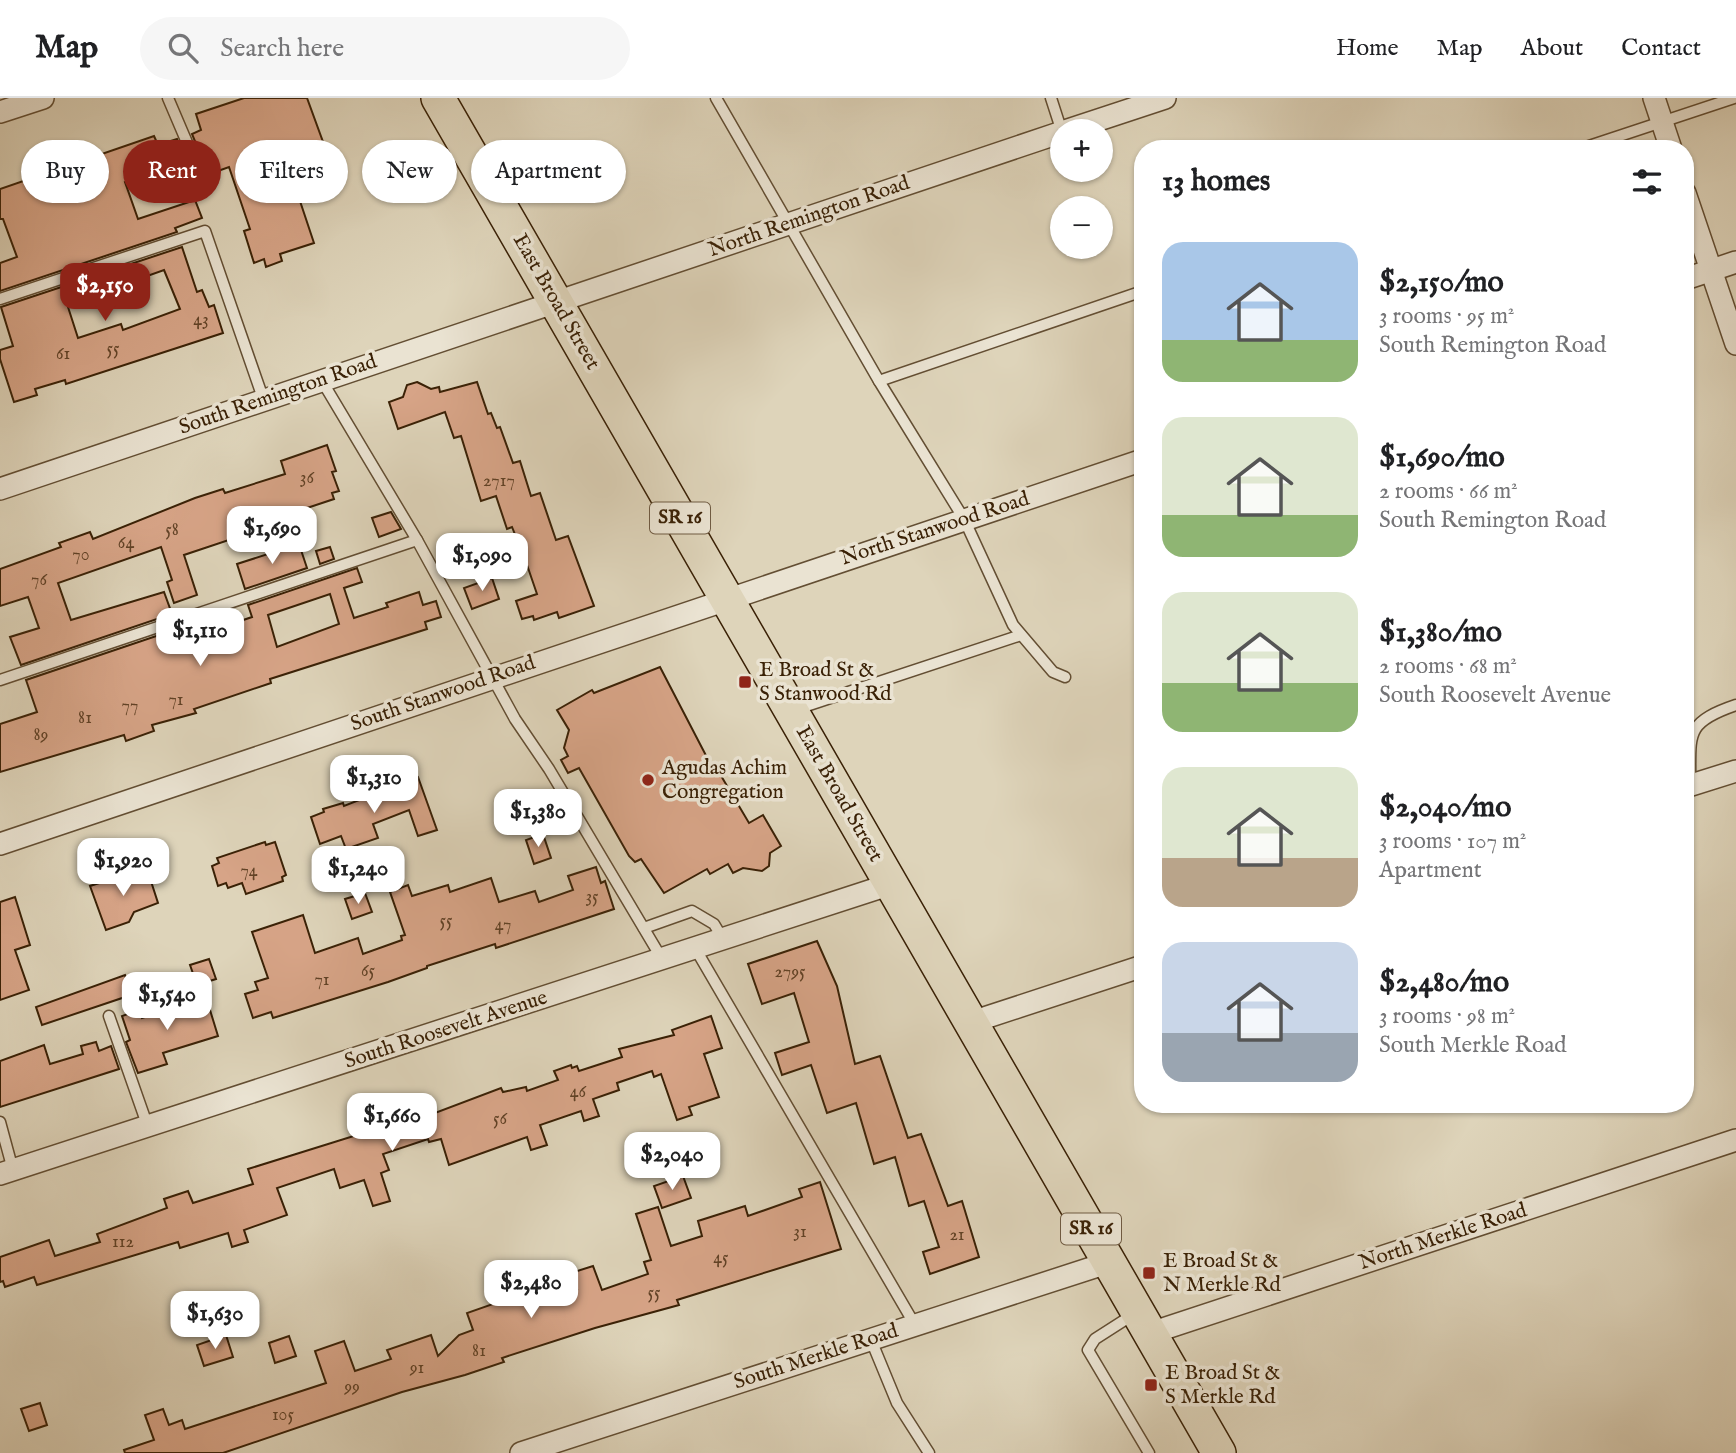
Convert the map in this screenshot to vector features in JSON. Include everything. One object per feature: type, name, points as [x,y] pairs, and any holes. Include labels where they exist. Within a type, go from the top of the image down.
[{"type":"main road","name":"East Broad Street","points":[[438,98],[1219,1453]]},
{"type":"street","points":[[0,112],[43,98]]},
{"type":"street","name":"North Remington Road","points":[[1102,119],[1165,98]]},
{"type":"street","points":[[1654,98],[1668,140]]},
{"type":"street","name":"North Remington Road","points":[[556,302],[1050,136]]},
{"type":"street","points":[[1694,220],[1736,344]]},
{"type":"street","points":[[1694,276],[1736,262]]},
{"type":"street","name":"South Remington Road","points":[[0,489],[556,302]]},
{"type":"street","name":"North Stanwood Road","points":[[727,598],[1134,463]]},
{"type":"street","name":"South Stanwood Road","points":[[0,844],[727,598]]},
{"type":"street","points":[[1694,784],[1736,771]]},
{"type":"street","name":"South Roosevelt Avenue","points":[[7,1172],[891,884]]},
{"type":"street","points":[[972,1022],[1134,969]]},
{"type":"street","name":"North Merkle Road","points":[[1145,1322],[1736,1140]]},
{"type":"street","name":"South Merkle Road","points":[[521,1453],[1110,1262]]},
{"type":"lane","points":[[168,98],[186,140]]},
{"type":"lane","points":[[716,98],[879,381],[964,519],[1013,625],[1052,672],[1065,677]]},
{"type":"lane","points":[[1051,98],[1058,119]]},
{"type":"lane","points":[[1607,140],[1734,98]]},
{"type":"lane","points":[[0,299],[205,231],[264,401]]},
{"type":"lane","points":[[879,381],[1134,294]]},
{"type":"lane","points":[[322,381],[416,540],[492,678],[662,959]]},
{"type":"lane","points":[[0,680],[416,540]]},
{"type":"lane","points":[[792,711],[1021,635]]},
{"type":"lane","points":[[1694,730],[1709,714],[1736,705]]},
{"type":"lane","points":[[644,928],[692,911],[714,924],[723,939]]},
{"type":"lane","points":[[695,948],[915,1325]]},
{"type":"lane","points":[[109,1016],[148,1127]]},
{"type":"lane","points":[[0,1122],[7,1172]]},
{"type":"lane","points":[[1145,1322],[1095,1339],[1088,1350],[1149,1453]]},
{"type":"lane","points":[[871,1340],[897,1403],[929,1453]]},
{"type":"building","points":[[244,98],[307,98],[322,140],[235,140],[235,185],[229,167],[221,170],[221,140],[194,140],[192,134],[201,130],[196,114]]},
{"type":"building","points":[[123,147],[123,203],[132,203],[138,219],[186,203],[196,203],[202,218],[175,228],[177,232],[0,291],[0,263],[17,257],[3,219],[0,219],[0,189],[21,182],[21,203],[109,203],[109,151]]},
{"type":"building","points":[[241,203],[301,203],[314,243],[280,254],[282,261],[266,267],[264,259],[254,263],[244,231],[250,229]]},
{"type":"building","points":[[182,247],[197,292],[202,290],[209,307],[214,305],[223,333],[66,384],[65,380],[35,389],[37,395],[14,402],[0,359],[0,350],[13,346],[1,307]],"holes":[[[164,270],[180,309],[123,330],[121,324],[78,338],[68,307],[71,303]]]},
{"type":"building","points":[[417,382],[431,389],[439,387],[440,392],[477,382],[488,414],[491,413],[497,428],[500,427],[513,463],[520,461],[531,496],[540,493],[556,540],[568,536],[594,606],[559,618],[557,612],[534,620],[533,616],[522,619],[516,601],[537,594],[512,527],[507,529],[496,496],[481,501],[461,436],[454,438],[445,412],[398,429],[389,402],[403,397],[407,385]]},
{"type":"building","points":[[327,445],[336,471],[332,472],[339,491],[332,493],[334,499],[298,511],[297,508],[263,518],[262,512],[229,522],[233,533],[229,540],[184,555],[197,595],[174,603],[167,582],[172,580],[161,547],[58,583],[71,620],[164,592],[172,614],[21,665],[10,637],[39,628],[28,597],[0,606],[0,569],[61,547],[59,543],[90,532],[93,539],[195,498],[223,489],[225,493],[285,474],[281,461]]},
{"type":"building","points":[[391,512],[401,529],[379,537],[372,518]]},
{"type":"building","points":[[299,544],[307,568],[245,589],[237,564]]},
{"type":"building","points":[[330,547],[334,559],[320,564],[316,551]]},
{"type":"building","points":[[357,568],[362,582],[344,588],[354,618],[388,607],[386,603],[419,592],[423,605],[436,601],[441,617],[425,622],[427,629],[270,679],[271,683],[194,709],[196,713],[152,725],[154,731],[126,741],[124,735],[0,772],[0,724],[37,712],[26,680],[177,629],[181,641],[252,617],[248,605]],"holes":[[[330,594],[339,624],[277,647],[268,615]]]},
{"type":"building","points":[[492,578],[499,599],[472,609],[464,588]]},
{"type":"building","name":"Agudas Achim Congregation","points":[[660,667],[713,769],[717,769],[749,823],[763,815],[781,846],[770,853],[769,866],[762,871],[743,868],[733,873],[728,864],[710,874],[707,869],[664,893],[641,859],[635,862],[629,856],[579,768],[568,773],[561,760],[568,756],[564,748],[569,730],[557,710],[592,690],[594,693]]},
{"type":"building","points":[[418,777],[437,830],[418,836],[409,810],[373,824],[378,838],[346,849],[341,836],[320,844],[311,817],[324,812],[323,809],[343,803],[344,806]]},
{"type":"building","points":[[543,834],[551,858],[534,864],[526,840]]},
{"type":"building","points":[[265,842],[266,845],[275,842],[286,875],[282,877],[283,881],[246,894],[242,883],[228,888],[226,883],[218,886],[212,866],[219,863],[217,858]]},
{"type":"building","points":[[596,867],[601,883],[605,881],[614,909],[496,948],[495,944],[388,982],[273,1018],[271,1012],[253,1018],[245,994],[258,990],[255,982],[268,978],[252,932],[303,915],[315,953],[358,938],[363,954],[402,940],[401,936],[405,935],[390,892],[408,885],[412,896],[448,885],[450,892],[491,878],[499,902],[535,891],[539,902],[573,890],[568,876]]},
{"type":"building","points":[[148,872],[158,903],[134,912],[129,922],[106,930],[90,886],[124,875],[125,879]]},
{"type":"building","points":[[365,893],[372,912],[352,919],[345,899]]},
{"type":"building","points":[[15,897],[30,945],[15,950],[29,990],[0,1000],[0,902]]},
{"type":"building","points":[[817,941],[837,986],[855,1064],[880,1056],[908,1138],[921,1134],[948,1206],[962,1201],[979,1257],[930,1274],[923,1252],[939,1247],[924,1201],[909,1206],[895,1157],[874,1164],[856,1103],[827,1113],[811,1065],[782,1075],[775,1053],[809,1042],[794,993],[762,1004],[748,964]]},
{"type":"building","points":[[209,959],[216,979],[197,985],[190,965]]},
{"type":"building","points":[[125,975],[131,995],[42,1025],[36,1007]]},
{"type":"building","points":[[206,997],[218,1036],[163,1053],[167,1064],[138,1073],[126,1042],[130,1040],[122,1016],[139,1010],[142,1018]]},
{"type":"building","points":[[711,1016],[722,1048],[704,1054],[719,1097],[689,1107],[692,1115],[677,1120],[661,1074],[654,1077],[652,1071],[617,1083],[619,1090],[593,1099],[599,1116],[584,1121],[581,1111],[540,1125],[547,1145],[531,1150],[527,1137],[449,1165],[441,1139],[429,1142],[428,1139],[383,1154],[389,1170],[381,1173],[390,1201],[373,1206],[364,1180],[340,1188],[334,1169],[277,1188],[287,1215],[244,1230],[248,1242],[232,1247],[228,1233],[180,1248],[178,1242],[37,1285],[34,1277],[5,1287],[3,1281],[0,1282],[0,1257],[49,1240],[55,1256],[100,1242],[97,1234],[167,1208],[164,1199],[188,1191],[193,1203],[253,1184],[248,1169],[376,1129],[377,1135],[501,1088],[503,1092],[526,1087],[527,1091],[558,1080],[554,1071],[571,1065],[572,1068],[577,1066],[579,1071],[622,1057],[619,1049],[674,1035],[672,1030]]},
{"type":"building","points":[[96,1042],[99,1051],[111,1046],[119,1069],[0,1107],[0,1061],[44,1045],[50,1064],[83,1054],[81,1046]]},
{"type":"building","points":[[683,1176],[691,1198],[662,1208],[654,1186]]},
{"type":"building","points":[[820,1182],[841,1249],[677,1300],[679,1305],[502,1358],[504,1362],[402,1392],[223,1453],[125,1453],[124,1450],[154,1440],[145,1415],[163,1409],[169,1425],[182,1420],[185,1429],[326,1383],[315,1351],[344,1341],[355,1371],[391,1359],[387,1350],[431,1335],[438,1356],[459,1335],[473,1330],[467,1313],[496,1303],[486,1273],[515,1264],[527,1305],[577,1289],[571,1273],[593,1266],[602,1290],[648,1274],[644,1262],[651,1260],[636,1214],[658,1207],[671,1246],[702,1236],[698,1221],[745,1206],[748,1216],[802,1197],[799,1189]]},
{"type":"building","points":[[226,1335],[233,1357],[204,1366],[197,1345]]},
{"type":"building","points":[[289,1336],[296,1356],[275,1363],[269,1343]]},
{"type":"building","points":[[40,1403],[47,1425],[29,1431],[21,1409]]},
{"type":"place","name":"E Broad St & S Stanwood Rd","points":[[745,682]]},
{"type":"place","name":"Agudas Achim Congregation","points":[[648,780]]},
{"type":"place","name":"E Broad St & N Merkle Rd","points":[[1149,1273]]},
{"type":"place","name":"E Broad St & S Merkle Rd","points":[[1151,1385]]}]
